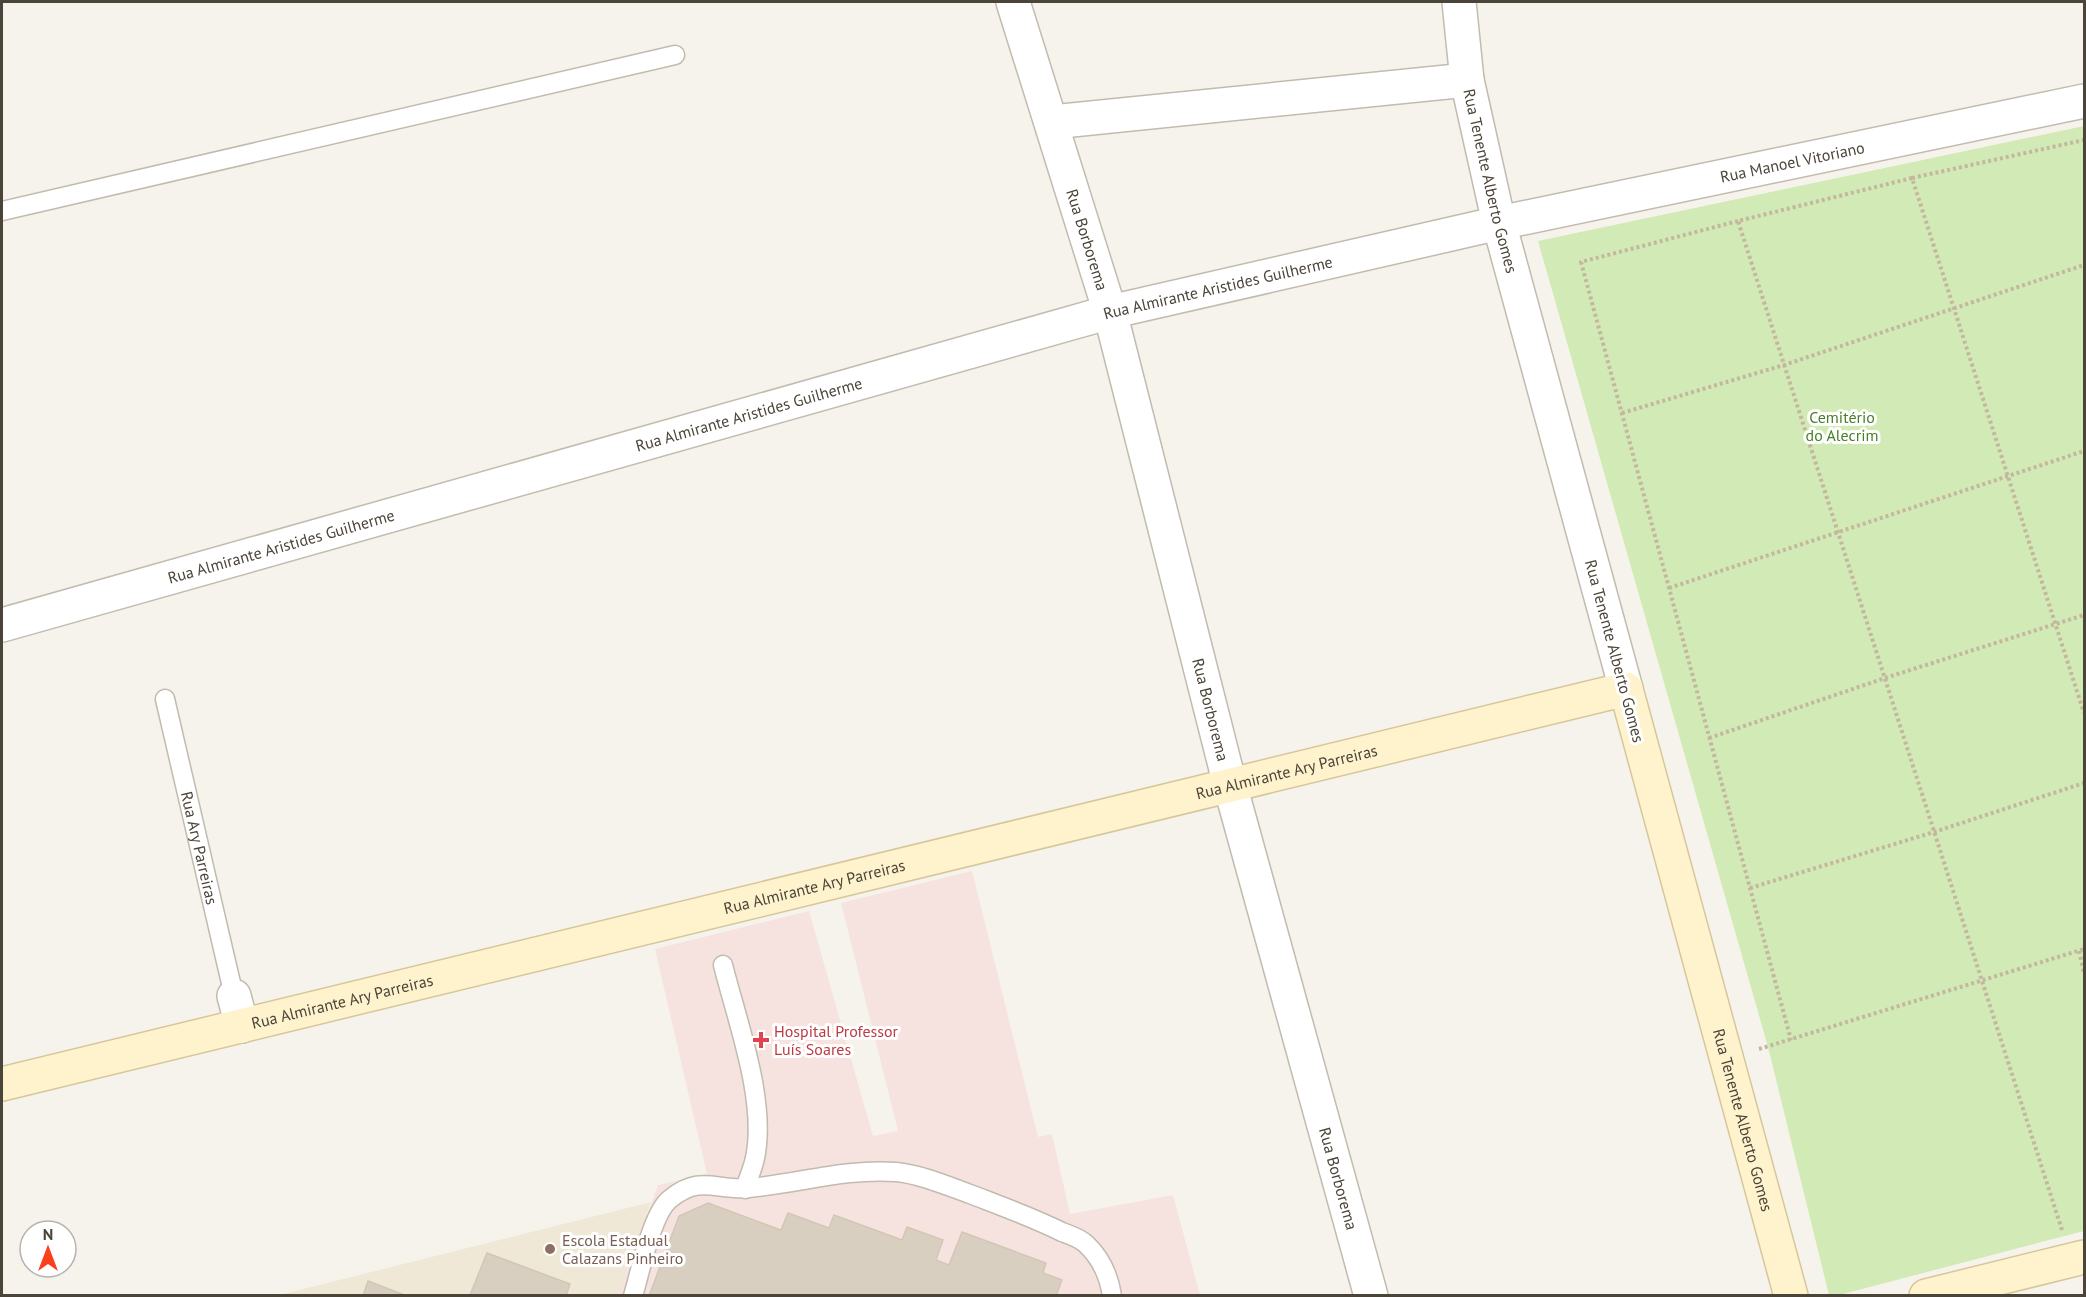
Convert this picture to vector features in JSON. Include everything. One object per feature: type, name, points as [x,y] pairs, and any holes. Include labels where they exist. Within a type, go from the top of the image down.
[{"type":"main road","name":"Rua Almirante Ary Parreiras","points":[[2,1084],[238,1011],[1230,785],[1626,689]]},
{"type":"main road","name":"Rua Tenente Alberto Gomes","points":[[1626,689],[1791,1296]]},
{"type":"main road","points":[[1926,1296],[2074,1247]]},
{"type":"street","name":"Rua Borborema","points":[[1013,2],[1110,312],[1230,785],[1371,1296]]},
{"type":"street","name":"Rua Tenente Alberto Gomes","points":[[1459,2],[1467,80],[1499,223],[1626,689]]},
{"type":"street","points":[[1052,122],[1467,80]]},
{"type":"street","name":"Rua Manoel Vitoriano","points":[[1499,223],[2085,101]]},
{"type":"street","name":"Rua Almirante Aristides Guilherme","points":[[2,625],[1110,312],[1499,223]]},
{"type":"lane","points":[[2,211],[675,55]]},
{"type":"lane","name":"Rua Ary Parreiras","points":[[165,699],[238,1011]]},
{"type":"lane","points":[[723,965],[756,1092],[758,1127],[755,1157],[745,1189]]},
{"type":"lane","points":[[633,1296],[650,1238],[662,1208],[668,1200],[701,1184],[745,1189],[864,1172],[898,1172],[944,1184],[1040,1221],[1084,1242],[1099,1258],[1110,1282],[1113,1296]]},
{"type":"path","points":[[1791,1040],[1581,262],[1912,178],[2085,140]]},
{"type":"path","points":[[1912,178],[2085,712]]},
{"type":"path","points":[[1738,221],[1934,832],[2074,1247]]},
{"type":"path","points":[[1622,413],[1784,365],[2085,265]]},
{"type":"path","points":[[1669,588],[2085,451]]},
{"type":"path","points":[[1710,738],[1885,678],[2085,615]]},
{"type":"path","points":[[1750,888],[2085,783]]},
{"type":"path","points":[[1726,1058],[2085,949]]},
{"type":"path","points":[[2079,950],[2085,973]]},
{"type":"shaded area","name":"Hospital Professor Luís Soares","points":[[972,871],[1038,1137],[1052,1134],[1070,1214],[1173,1195],[1200,1295],[618,1296],[658,1185],[707,1174],[655,949],[809,911],[873,1136],[898,1131],[841,903]]},
{"type":"shaded area","name":"Escola Estadual Calazans Pinheiro","points":[[651,1202],[619,1295],[279,1295]]},
{"type":"green space","name":"Cemitério do Alecrim","points":[[2084,126],[2084,1231],[1839,1295],[1829,1295],[1768,1047],[1538,241]]},
{"type":"building","points":[[708,1203],[781,1230],[788,1213],[829,1228],[834,1215],[902,1240],[907,1227],[943,1240],[936,1260],[949,1265],[962,1232],[1046,1263],[1043,1273],[1062,1280],[1056,1296],[649,1296],[679,1216]]},
{"type":"building","points":[[487,1253],[570,1284],[566,1296],[470,1295]]},
{"type":"building","points":[[368,1281],[407,1296],[363,1296]]},
{"type":"place","name":"Hospital Professor Luís Soares","points":[[761,1040]]},
{"type":"place","name":"Escola Estadual Calazans Pinheiro","points":[[550,1249]]}]
